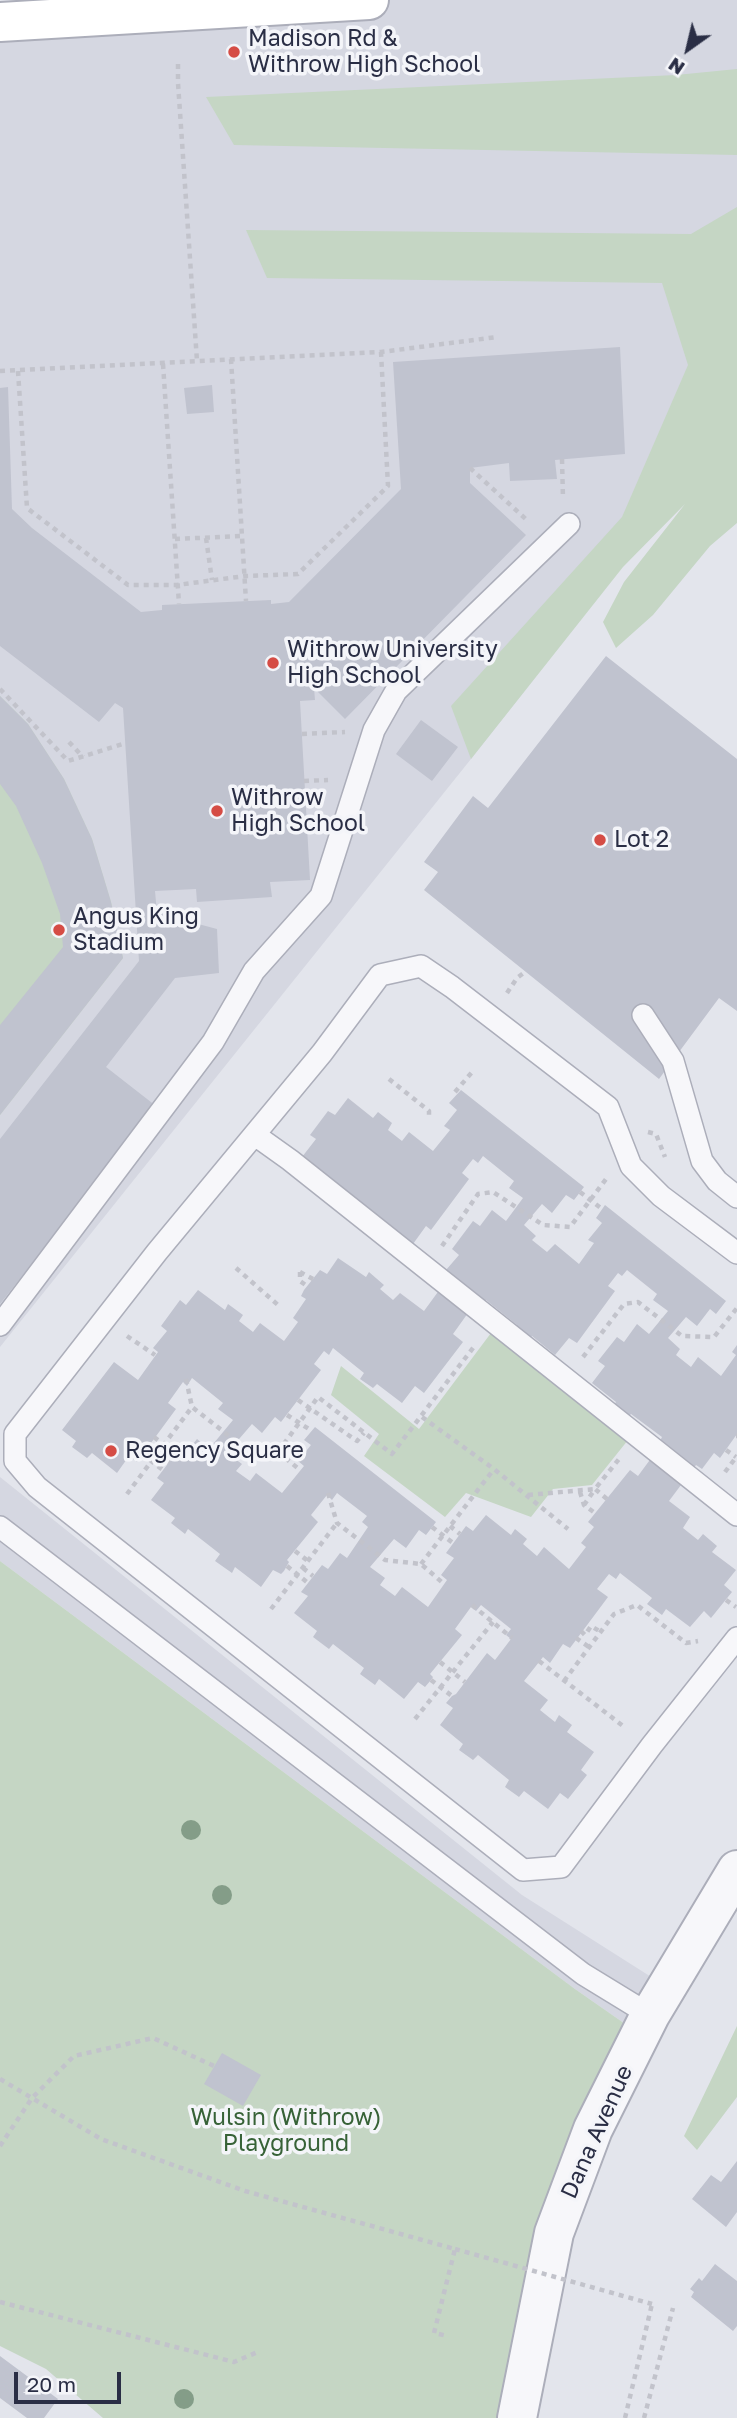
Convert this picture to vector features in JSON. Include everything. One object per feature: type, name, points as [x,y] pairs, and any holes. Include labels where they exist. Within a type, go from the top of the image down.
[{"type":"main road","points":[[18,14],[162,6],[369,0]]},
{"type":"street","name":"Dana Avenue","points":[[517,2418],[554,2233],[593,2129],[650,2015],[737,1870]]},
{"type":"lane","points":[[0,1325],[213,1042],[254,971],[321,896],[374,730],[396,691],[569,524]]},
{"type":"lane","points":[[735,1645],[652,1745],[561,1867],[523,1870],[37,1487],[15,1461],[15,1434],[157,1252],[322,1053],[380,975],[421,966],[608,1107],[629,1131],[631,1166],[661,1196],[737,1253]]},
{"type":"lane","points":[[643,1015],[673,1061],[702,1161],[717,1181],[737,1197]]},
{"type":"lane","points":[[255,1135],[737,1515]]},
{"type":"lane","points":[[0,1528],[583,1975],[650,2015]]},
{"type":"path","points":[[178,64],[197,361]]},
{"type":"path","points":[[0,371],[381,352],[497,337]]},
{"type":"path","points":[[18,370],[27,508],[128,586],[177,585],[245,576],[298,573],[388,486],[381,352]]},
{"type":"path","points":[[231,359],[246,601]]},
{"type":"path","points":[[163,364],[179,604]]},
{"type":"path","points":[[470,468],[550,542]]},
{"type":"path","points":[[175,539],[242,536]]},
{"type":"path","points":[[206,538],[212,580]]},
{"type":"path","points":[[0,689],[68,761],[123,744]]},
{"type":"path","points":[[302,734],[374,730]]},
{"type":"path","points":[[69,742],[83,757]]},
{"type":"path","points":[[455,1093],[473,1071]]},
{"type":"path","points":[[389,1079],[429,1111],[429,1119]]},
{"type":"path","points":[[629,1131],[656,1134],[668,1165]]},
{"type":"path","points":[[446,1239],[478,1194],[494,1192],[543,1226],[570,1227],[607,1178]]},
{"type":"path","points":[[580,1192],[602,1209]]},
{"type":"path","points":[[236,1268],[278,1305]]},
{"type":"path","points":[[307,1286],[300,1281],[300,1272],[313,1279]]},
{"type":"path","points":[[589,1349],[624,1304],[638,1302],[682,1336],[714,1337],[737,1308]]},
{"type":"path","points":[[278,1452],[318,1398],[392,1454],[493,1321]]},
{"type":"path","points":[[133,1339],[155,1355]]},
{"type":"path","points":[[186,1379],[192,1407],[251,1453],[278,1452],[300,1471]]},
{"type":"path","points":[[298,1399],[357,1441],[364,1433]]},
{"type":"path","points":[[127,1494],[192,1407]]},
{"type":"path","points":[[286,1415],[312,1432]]},
{"type":"path","points":[[422,1417],[494,1469],[568,1529]]},
{"type":"path","points":[[584,1505],[638,1436]]},
{"type":"path","points":[[154,1437],[164,1445]]},
{"type":"path","points":[[726,1450],[736,1456],[730,1465]]},
{"type":"path","points":[[142,1454],[163,1470]]},
{"type":"path","points":[[158,1454],[169,1462]]},
{"type":"path","points":[[421,1564],[494,1469]]},
{"type":"path","points":[[527,1495],[595,1489]]},
{"type":"path","points":[[595,1489],[607,1499]]},
{"type":"path","points":[[580,1492],[584,1505],[595,1513]]},
{"type":"path","points":[[328,1493],[337,1523],[385,1560],[421,1564],[444,1584]]},
{"type":"path","points":[[271,1609],[337,1523]]},
{"type":"path","points":[[450,1526],[460,1534]]},
{"type":"path","points":[[432,1527],[453,1543]]},
{"type":"path","points":[[295,1551],[308,1561]]},
{"type":"path","points":[[287,1566],[308,1583]]},
{"type":"path","points":[[303,1568],[313,1576]]},
{"type":"path","points":[[726,1600],[736,1607]]},
{"type":"path","points":[[472,1605],[512,1638]]},
{"type":"path","points":[[564,1681],[614,1614],[637,1605],[686,1643]]},
{"type":"path","points":[[415,1719],[493,1622]]},
{"type":"path","points":[[581,1631],[585,1634],[591,1626],[601,1632]]},
{"type":"path","points":[[576,1638],[589,1647]]},
{"type":"path","points":[[540,1661],[624,1726]]},
{"type":"path","points":[[440,1662],[465,1682]]},
{"type":"path","points":[[431,1680],[452,1696]]},
{"type":"path","points":[[0,2146],[32,2098],[74,2056],[153,2038],[215,2066]]},
{"type":"path","points":[[0,2079],[101,2139],[245,2191],[652,2304],[625,2418]]},
{"type":"path","points":[[448,2336],[434,2333],[455,2249]]},
{"type":"path","points":[[0,2302],[234,2362],[260,2351]]},
{"type":"path","points":[[645,2418],[673,2308]]},
{"type":"shaded area","name":"Withrow University High School","points":[[369,0],[737,0],[737,421],[471,759],[0,1347],[0,22]]},
{"type":"shaded area","points":[[0,1477],[522,1895],[667,1987],[641,2035],[575,1989],[0,1561]]},
{"type":"green space","points":[[737,69],[737,155],[234,145],[206,97],[676,75]]},
{"type":"green space","points":[[737,207],[737,523],[710,546],[653,615],[616,648],[603,622],[624,582],[685,504],[623,567],[471,759],[451,706],[622,517],[688,365],[662,283],[267,278],[246,230],[691,234]]},
{"type":"green space","name":"Angus King Stadium","points":[[0,696],[28,724],[64,779],[92,839],[111,902],[123,958],[0,1115]]},
{"type":"green space","points":[[491,1333],[628,1440],[592,1485],[553,1489],[531,1517],[466,1493],[445,1517],[364,1456],[379,1434],[331,1395],[341,1366],[419,1429]]},
{"type":"green space","name":"Wulsin (Withrow) Playground","points":[[0,1561],[575,1989],[641,2035],[593,2129],[517,2418],[103,2418],[46,2369],[0,2346]]},
{"type":"green space","points":[[737,2026],[737,2097],[697,2150],[684,2136]]},
{"type":"building","name":"Withrow High School","points":[[620,347],[625,454],[555,460],[557,479],[510,481],[509,463],[470,468],[470,483],[526,535],[345,719],[314,688],[315,700],[300,701],[310,880],[270,882],[272,897],[197,902],[196,889],[155,891],[157,913],[217,929],[219,973],[175,978],[106,1067],[156,1106],[0,1304],[0,1139],[139,961],[123,708],[115,703],[99,722],[0,646],[0,388],[8,387],[12,509],[32,528],[141,612],[162,610],[162,605],[271,600],[271,604],[289,602],[401,489],[393,362]]},
{"type":"building","points":[[212,385],[214,412],[187,414],[184,388]]},
{"type":"building","name":"Lot 2","points":[[606,656],[737,759],[737,1011],[719,998],[659,1079],[424,890],[438,872],[424,862],[473,796],[488,808]]},
{"type":"building","name":"Angus King Stadium","points":[[0,696],[28,724],[64,779],[92,839],[111,902],[123,958],[0,1115],[0,1025],[63,947],[60,914],[42,863],[16,806],[0,784]]},
{"type":"building","points":[[421,720],[458,747],[432,781],[396,754]]},
{"type":"building","name":"Regency Square","points":[[461,1090],[584,1187],[574,1200],[566,1195],[552,1213],[542,1204],[524,1225],[536,1236],[532,1240],[547,1252],[555,1244],[579,1264],[594,1243],[588,1240],[602,1223],[596,1218],[605,1205],[726,1301],[716,1314],[710,1309],[697,1326],[686,1317],[668,1338],[680,1349],[676,1355],[691,1367],[698,1357],[721,1376],[736,1355],[732,1352],[737,1345],[737,1434],[720,1458],[714,1453],[702,1469],[696,1465],[669,1501],[690,1517],[683,1528],[698,1540],[703,1534],[717,1546],[712,1552],[736,1570],[724,1585],[732,1592],[711,1618],[704,1611],[690,1627],[666,1609],[662,1615],[647,1604],[652,1598],[620,1573],[616,1579],[609,1574],[597,1589],[608,1597],[570,1648],[563,1644],[550,1663],[543,1657],[524,1681],[548,1700],[540,1710],[555,1722],[559,1715],[572,1725],[567,1732],[594,1752],[581,1770],[587,1775],[568,1799],[560,1793],[548,1809],[524,1791],[519,1797],[505,1787],[509,1780],[478,1755],[473,1760],[459,1750],[463,1744],[440,1725],[453,1708],[446,1703],[487,1653],[495,1660],[511,1639],[506,1635],[511,1629],[481,1605],[476,1611],[471,1607],[455,1629],[462,1635],[430,1674],[433,1677],[431,1680],[425,1687],[418,1682],[404,1699],[379,1679],[375,1685],[360,1674],[364,1668],[333,1644],[329,1649],[313,1637],[317,1631],[294,1613],[308,1596],[301,1592],[322,1565],[328,1569],[340,1553],[347,1558],[368,1527],[362,1522],[367,1516],[337,1493],[332,1500],[327,1495],[311,1515],[318,1522],[287,1560],[289,1562],[284,1571],[281,1574],[273,1570],[261,1587],[235,1567],[232,1573],[215,1561],[220,1554],[188,1529],[185,1534],[171,1523],[175,1518],[151,1500],[164,1483],[157,1478],[176,1453],[182,1458],[197,1439],[209,1449],[233,1420],[218,1409],[223,1403],[192,1378],[187,1386],[183,1382],[168,1403],[176,1409],[137,1462],[129,1456],[117,1473],[92,1453],[87,1458],[72,1447],[76,1441],[62,1430],[114,1362],[138,1380],[158,1352],[153,1348],[167,1331],[161,1326],[180,1300],[186,1305],[198,1290],[225,1310],[228,1304],[243,1315],[239,1321],[253,1332],[260,1323],[284,1341],[298,1322],[293,1318],[306,1299],[301,1296],[304,1290],[320,1270],[327,1274],[338,1258],[366,1277],[369,1272],[384,1285],[380,1289],[393,1300],[400,1293],[424,1311],[451,1274],[446,1270],[459,1255],[452,1249],[473,1221],[480,1226],[492,1210],[506,1221],[523,1198],[509,1188],[514,1181],[483,1156],[478,1163],[473,1159],[462,1173],[469,1179],[431,1230],[426,1226],[413,1244],[388,1224],[383,1229],[370,1219],[374,1212],[341,1187],[337,1193],[302,1157],[316,1139],[310,1135],[328,1111],[335,1115],[348,1098],[373,1118],[378,1112],[392,1123],[388,1130],[402,1141],[409,1132],[433,1151],[450,1130],[444,1126],[457,1110],[449,1103]],"holes":[[[627,1270],[657,1294],[653,1300],[668,1311],[649,1334],[637,1324],[624,1342],[617,1337],[598,1361],[605,1366],[592,1383],[616,1402],[612,1408],[626,1419],[631,1414],[662,1437],[638,1476],[630,1470],[588,1522],[594,1527],[581,1543],[586,1547],[569,1569],[544,1547],[537,1556],[523,1544],[527,1539],[515,1529],[511,1535],[486,1515],[473,1531],[466,1526],[446,1553],[454,1558],[441,1575],[447,1580],[428,1607],[402,1587],[395,1596],[380,1585],[385,1578],[370,1567],[394,1539],[406,1548],[419,1530],[426,1535],[436,1522],[315,1427],[304,1440],[311,1445],[298,1461],[304,1466],[282,1493],[256,1473],[250,1481],[236,1471],[242,1464],[227,1453],[252,1424],[262,1433],[275,1417],[281,1422],[321,1370],[314,1364],[324,1351],[329,1355],[333,1348],[364,1373],[360,1379],[373,1388],[377,1384],[402,1403],[415,1386],[424,1393],[463,1342],[453,1334],[468,1313],[483,1306],[486,1300],[517,1325],[513,1330],[527,1342],[532,1336],[555,1355],[569,1338],[577,1343],[615,1291],[608,1286],[618,1273],[622,1276]]]},
{"type":"building","points":[[222,2053],[261,2075],[243,2106],[204,2084]]},
{"type":"building","points":[[737,2161],[737,2212],[726,2227],[692,2199],[711,2175],[721,2182]]},
{"type":"building","points":[[715,2264],[737,2281],[737,2326],[733,2331],[691,2297],[694,2292],[690,2289],[699,2278],[702,2281]]},
{"type":"building","points":[[0,2356],[58,2399],[44,2418],[27,2418],[0,2398]]},
{"type":"place","name":"Madison Rd & Withrow High School","points":[[234,52]]},
{"type":"place","name":"Withrow University High School","points":[[273,663]]},
{"type":"place","name":"Withrow High School","points":[[217,811]]},
{"type":"place","name":"Lot 2","points":[[600,840]]},
{"type":"place","name":"Angus King Stadium","points":[[59,930]]},
{"type":"place","name":"Regency Square","points":[[111,1451]]}]
